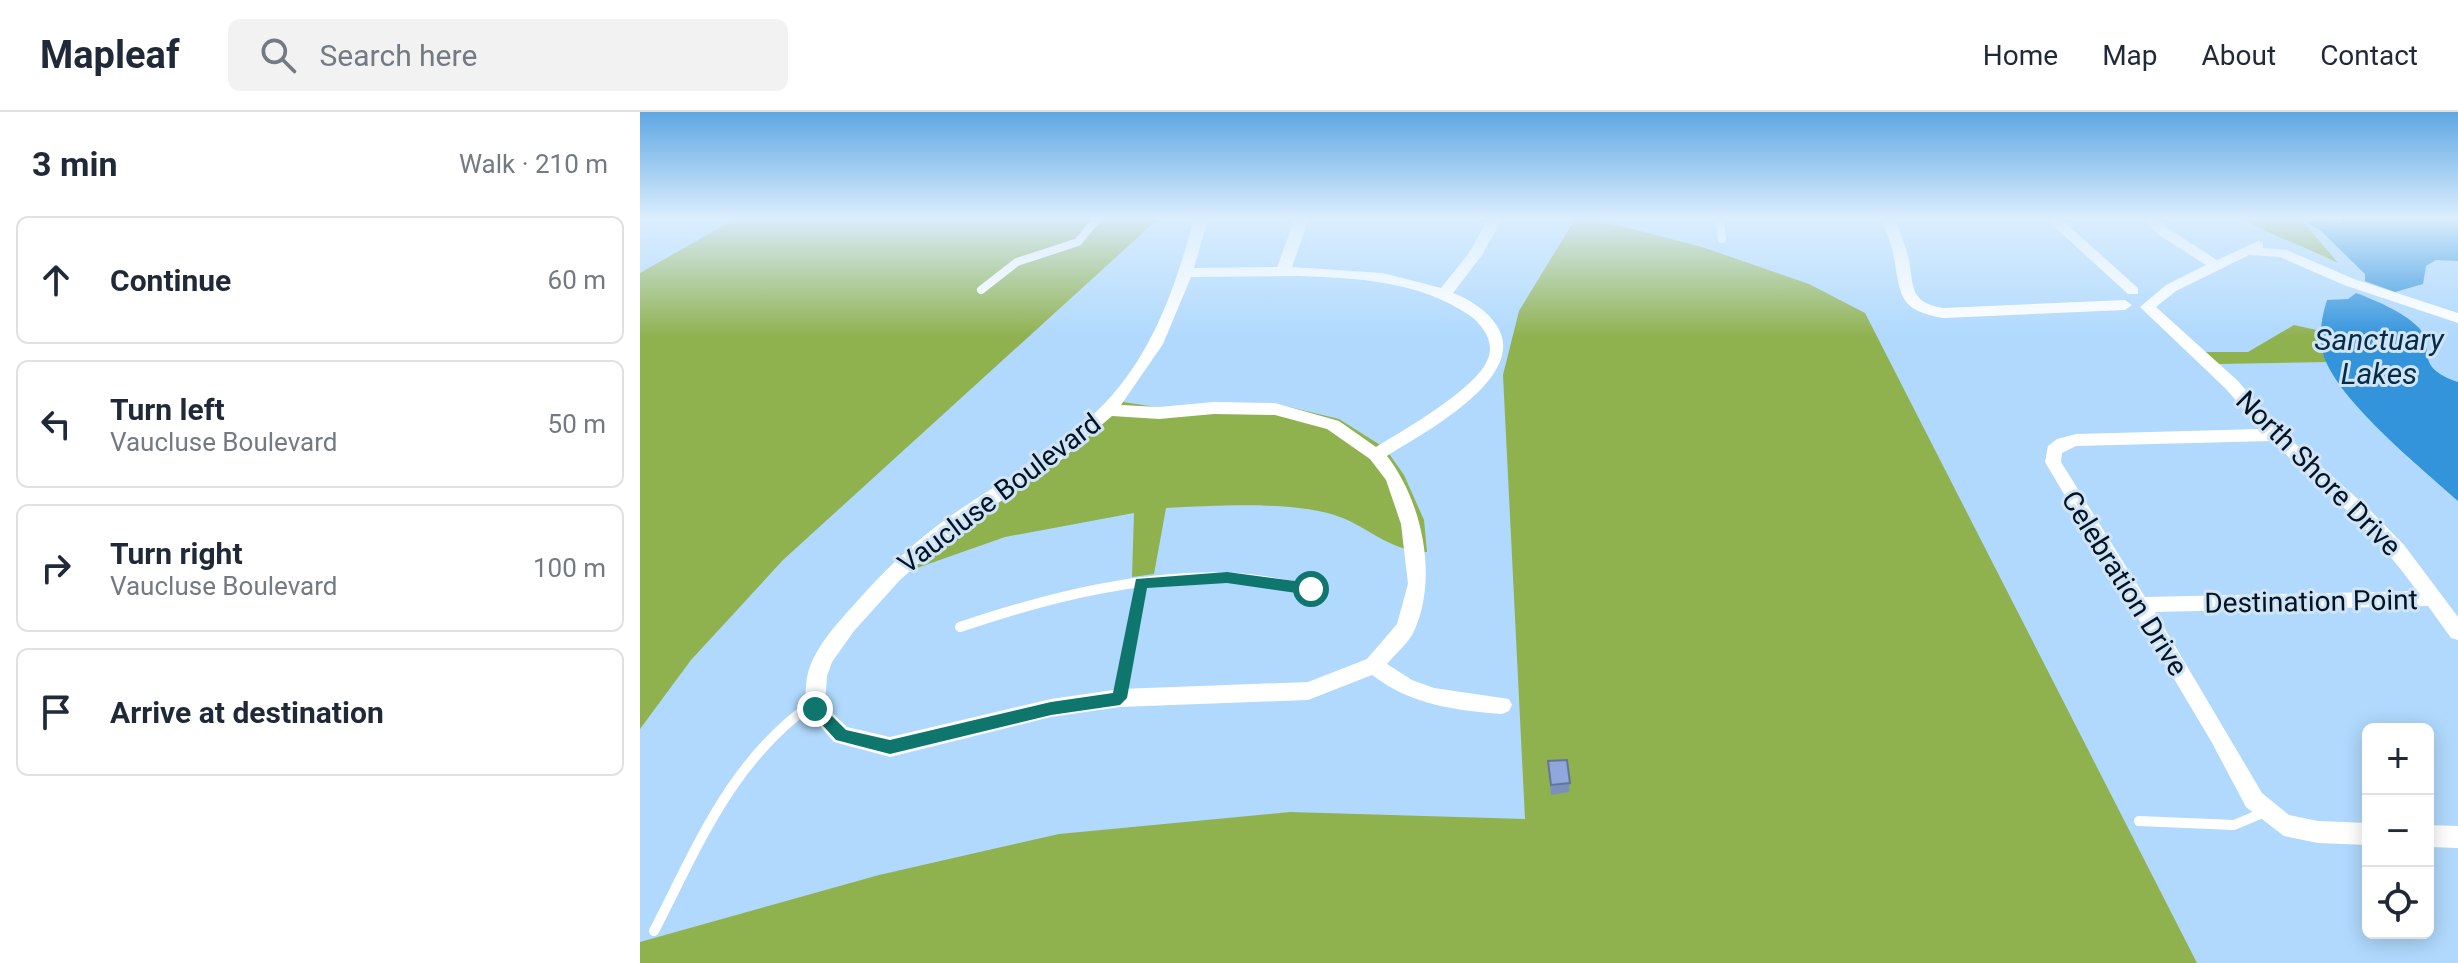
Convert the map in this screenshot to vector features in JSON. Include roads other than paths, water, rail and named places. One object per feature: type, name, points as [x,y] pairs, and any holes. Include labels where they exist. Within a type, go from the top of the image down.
[{"type":"street","name":"Vaucluse Boulevard","points":[[1107,410],[1159,413],[1214,408],[1275,409],[1333,425],[1376,455],[1394,478],[1410,524],[1417,584],[1406,628],[1374,665],[1308,691],[1120,698],[1051,708],[890,747],[841,735],[815,709],[818,672],[839,634],[892,574],[954,523],[1058,454],[1107,410],[1146,361],[1167,323],[1190,259]]},
{"type":"street","points":[[1283,271],[1287,259]]},
{"type":"street","points":[[1445,293],[1472,259]]},
{"type":"street","points":[[1901,259],[1905,292],[1913,304],[1925,311],[1957,313],[2124,299],[2171,288]]},
{"type":"street","name":"North Shore Drive","points":[[2095,259],[2107,270],[2124,299],[2166,327],[2232,385],[2275,435],[2361,512],[2398,550],[2458,632]]},
{"type":"street","points":[[2205,259],[2215,265]]},
{"type":"street","points":[[2148,306],[2171,288],[2230,259]]},
{"type":"street","points":[[2295,259],[2349,282],[2458,318]]},
{"type":"street","points":[[1186,273],[1338,273],[1402,282],[1445,293],[1473,309],[1489,324],[1497,340],[1495,361],[1481,381],[1408,436],[1376,455]]},
{"type":"street","name":"North Shore Drive","points":[[2124,299],[2146,297],[2148,306],[2166,327]]},
{"type":"street","name":"Celebration Drive","points":[[2265,812],[2254,800],[2218,734],[2053,462],[2054,450],[2063,443],[2076,440],[2275,435]]},
{"type":"street","name":"Destination Point","points":[[2138,605],[2435,598]]},
{"type":"street","points":[[1374,665],[1400,686],[1438,700],[1502,705]]},
{"type":"street","points":[[2265,812],[2284,825],[2318,832],[2362,834]]},
{"type":"street","points":[[2434,836],[2458,837]]},
{"type":"lane","points":[[981,290],[1017,262],[1027,259]]},
{"type":"lane","points":[[960,627],[1026,604],[1141,582],[1227,578],[1311,589]]},
{"type":"lane","points":[[1120,698],[1141,582]]},
{"type":"lane","points":[[654,931],[713,816],[750,758],[785,719],[816,701]]},
{"type":"lane","points":[[2139,821],[2234,825],[2265,812]]},
{"type":"water","points":[[2349,259],[2458,259],[2436,260],[2426,266],[2423,284],[2395,292],[2365,281],[2365,274]]},
{"type":"water","name":"Sanctuary Lakes","points":[[2356,293],[2388,307],[2417,326],[2426,341],[2429,363],[2443,376],[2458,382],[2458,501],[2359,409],[2329,367],[2321,336],[2327,300],[2348,299]]}]
